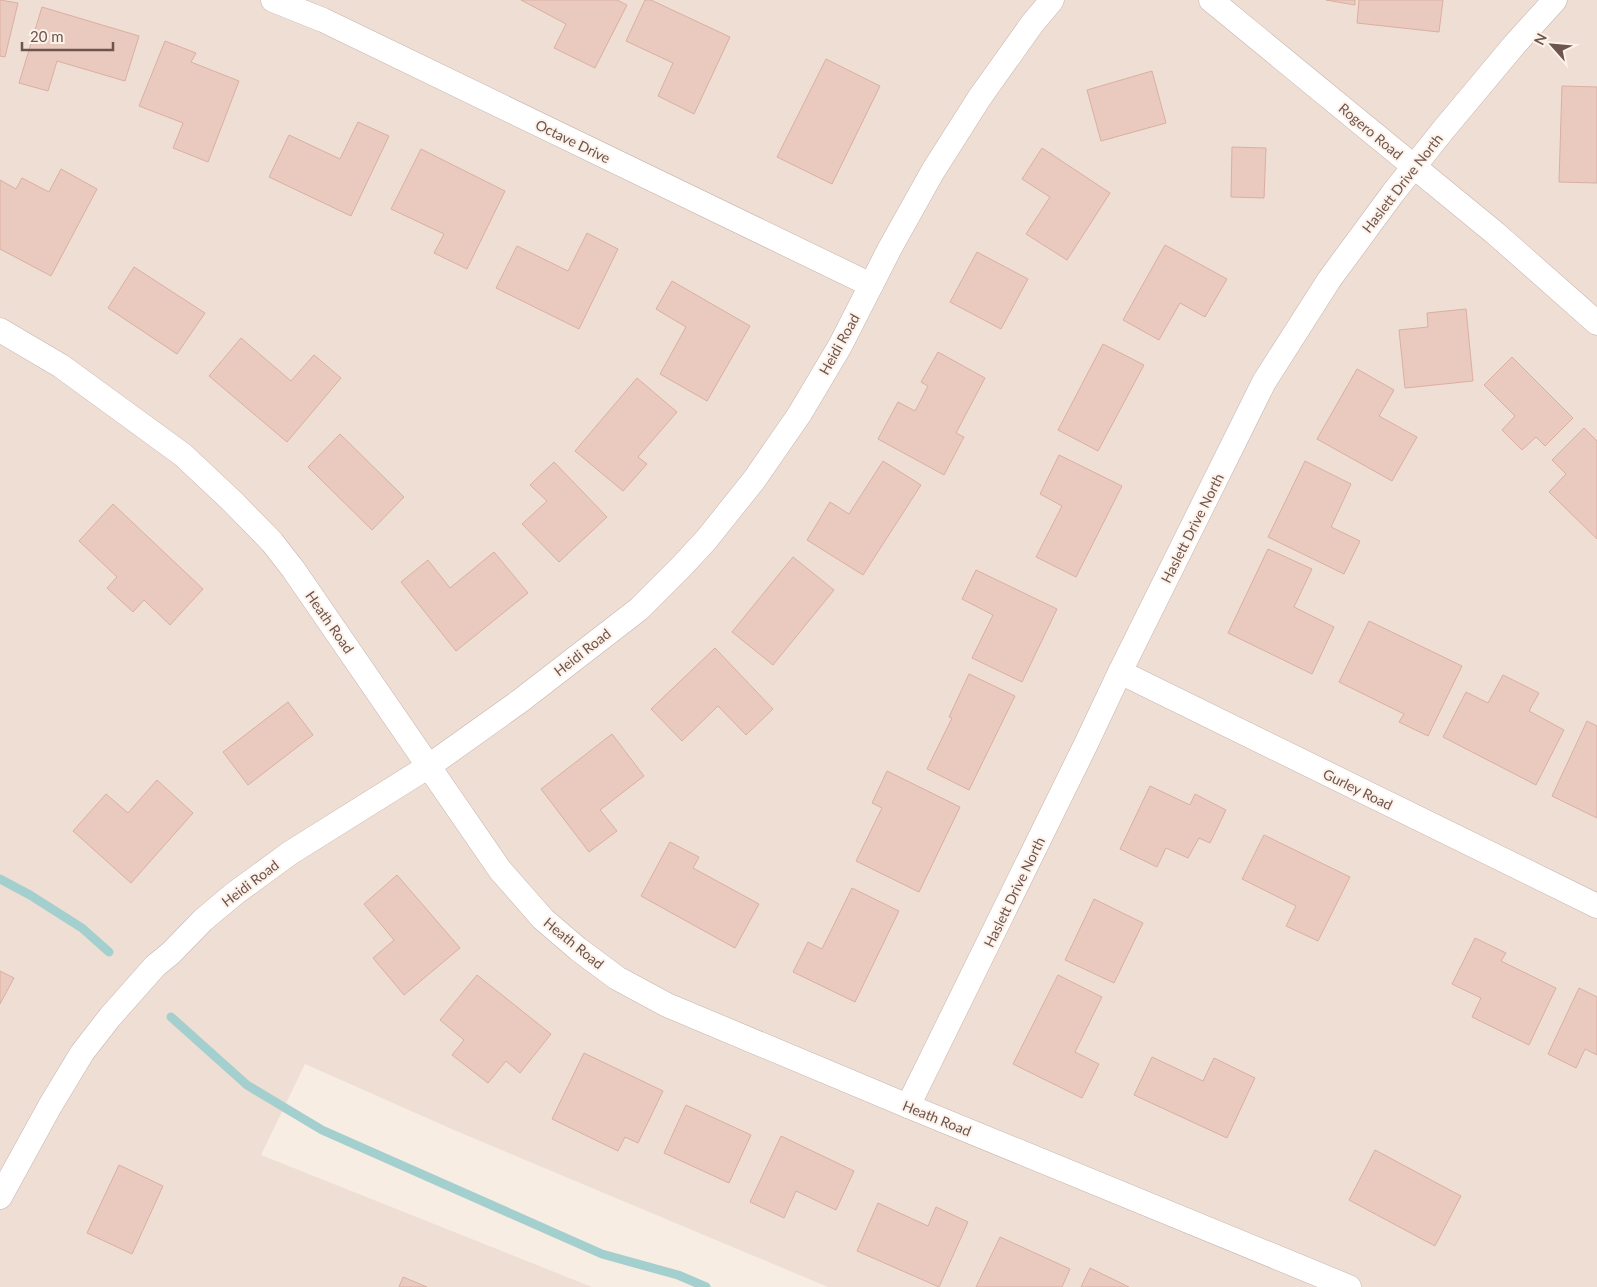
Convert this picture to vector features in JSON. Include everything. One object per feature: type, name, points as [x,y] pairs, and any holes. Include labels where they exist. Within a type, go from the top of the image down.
[{"type":"street","name":"Octave Drive","points":[[273,0],[323,20],[871,285]]},
{"type":"street","name":"Heidi Road","points":[[0,1196],[82,1053],[110,1017],[155,966],[171,953],[203,920],[242,888],[290,853],[430,766],[520,701],[639,608],[706,540],[754,480],[799,415],[840,346],[890,248],[933,171],[980,97],[1032,24],[1052,0]]},
{"type":"street","name":"Rogero Road","points":[[1212,0],[1495,233],[1597,323]]},
{"type":"street","name":"Haslett Drive North","points":[[908,1106],[1264,382],[1329,280],[1392,193],[1555,0]]},
{"type":"street","name":"Heath Road","points":[[0,330],[61,366],[183,455],[272,542],[293,569],[430,766],[500,870],[537,912],[578,949],[617,978],[667,1005],[1349,1287]]},
{"type":"street","name":"Gurley Road","points":[[1120,672],[1597,906]]},
{"type":"shaded area","points":[[0,0],[1597,0],[1597,1287],[828,1287],[454,1130],[305,1064],[261,1155],[592,1287],[0,1287]]},
{"type":"building","points":[[0,0],[18,3],[5,57],[0,56]]},
{"type":"building","points":[[521,0],[617,0],[627,5],[595,68],[554,48],[566,24]]},
{"type":"building","points":[[645,0],[651,0],[730,37],[694,114],[658,96],[673,63],[626,41]]},
{"type":"building","points":[[1326,0],[1355,0],[1355,5]]},
{"type":"building","points":[[1359,0],[1443,0],[1439,32],[1357,23]]},
{"type":"building","points":[[42,7],[139,36],[125,81],[57,61],[48,91],[19,83]]},
{"type":"building","points":[[165,41],[196,53],[191,62],[239,81],[208,162],[173,148],[183,123],[139,106]]},
{"type":"building","points":[[826,59],[880,86],[832,184],[777,157]]},
{"type":"building","points":[[1152,71],[1166,123],[1101,141],[1087,90]]},
{"type":"building","points":[[1562,86],[1597,87],[1597,183],[1559,182]]},
{"type":"building","points":[[358,122],[389,136],[351,216],[269,177],[289,135],[340,159]]},
{"type":"building","points":[[1232,147],[1266,148],[1264,198],[1231,197]]},
{"type":"building","points":[[1042,148],[1110,193],[1067,260],[1026,234],[1050,197],[1022,179]]},
{"type":"building","points":[[421,149],[505,191],[467,269],[434,253],[444,234],[391,209]]},
{"type":"building","points":[[61,169],[97,189],[51,276],[0,249],[0,180],[16,189],[22,178],[49,192]]},
{"type":"building","points":[[587,233],[618,249],[579,329],[496,288],[517,246],[568,271]]},
{"type":"building","points":[[1165,245],[1227,279],[1205,317],[1180,303],[1159,340],[1123,320]]},
{"type":"building","points":[[977,252],[1028,279],[1001,329],[950,302]]},
{"type":"building","points":[[134,267],[205,313],[177,354],[108,308]]},
{"type":"building","points":[[672,281],[750,326],[707,401],[660,374],[686,327],[656,309]]},
{"type":"building","points":[[1466,309],[1473,381],[1405,388],[1399,330],[1428,327],[1427,313]]},
{"type":"building","points":[[241,338],[291,381],[314,355],[341,378],[287,442],[209,376]]},
{"type":"building","points":[[1103,344],[1144,365],[1098,451],[1058,430]]},
{"type":"building","points":[[938,352],[985,378],[956,433],[964,437],[944,475],[878,439],[898,402],[915,411],[928,386],[921,382]]},
{"type":"building","points":[[1512,357],[1573,418],[1545,446],[1536,437],[1522,450],[1502,430],[1515,416],[1484,385]]},
{"type":"building","points":[[1357,369],[1394,390],[1379,416],[1417,437],[1392,481],[1317,439]]},
{"type":"building","points":[[637,378],[677,412],[638,457],[647,464],[623,491],[575,451]]},
{"type":"building","points":[[1584,428],[1597,441],[1597,539],[1549,492],[1566,474],[1552,460]]},
{"type":"building","points":[[340,434],[404,497],[372,530],[308,467]]},
{"type":"building","points":[[1059,455],[1122,486],[1076,577],[1036,557],[1062,506],[1040,494]]},
{"type":"building","points":[[883,461],[921,485],[863,575],[807,540],[830,502],[849,514]]},
{"type":"building","points":[[1305,461],[1351,484],[1331,527],[1360,541],[1344,574],[1268,537]]},
{"type":"building","points":[[554,462],[607,517],[559,562],[522,524],[547,501],[530,485]]},
{"type":"building","points":[[113,504],[203,589],[170,625],[144,600],[133,612],[107,588],[117,577],[79,541]]},
{"type":"building","points":[[1268,549],[1312,569],[1294,607],[1334,627],[1312,674],[1228,633]]},
{"type":"building","points":[[494,552],[528,593],[456,651],[401,582],[428,560],[450,588]]},
{"type":"building","points":[[793,557],[834,590],[773,665],[732,632]]},
{"type":"building","points":[[976,570],[1057,609],[1022,682],[972,658],[993,615],[962,599]]},
{"type":"building","points":[[1369,621],[1462,666],[1428,736],[1399,722],[1404,714],[1339,682]]},
{"type":"building","points":[[715,648],[773,709],[746,735],[718,706],[682,741],[651,709]]},
{"type":"building","points":[[969,674],[1015,696],[969,790],[927,769],[952,718],[949,717]]},
{"type":"building","points":[[1503,675],[1539,693],[1529,711],[1564,730],[1536,785],[1443,737],[1466,692],[1488,703]]},
{"type":"building","points":[[288,702],[313,735],[248,785],[223,752]]},
{"type":"building","points":[[1587,721],[1597,726],[1597,818],[1552,796]]},
{"type":"building","points":[[612,734],[644,776],[600,810],[617,831],[589,852],[541,789]]},
{"type":"building","points":[[887,771],[960,807],[919,892],[856,861],[882,808],[872,803]]},
{"type":"building","points":[[157,780],[193,813],[131,883],[73,831],[106,794],[128,813]]},
{"type":"building","points":[[1150,786],[1190,805],[1195,794],[1226,810],[1210,843],[1199,838],[1188,858],[1166,848],[1157,867],[1120,849]]},
{"type":"building","points":[[1264,835],[1350,877],[1318,941],[1286,926],[1296,906],[1242,879]]},
{"type":"building","points":[[670,842],[699,857],[693,868],[759,904],[735,948],[641,896]]},
{"type":"building","points":[[397,875],[460,948],[404,995],[373,958],[394,940],[364,904]]},
{"type":"building","points":[[852,888],[899,911],[855,1002],[793,972],[808,942],[822,949]]},
{"type":"building","points":[[1094,899],[1143,923],[1114,983],[1065,960]]},
{"type":"building","points":[[1475,938],[1506,953],[1501,961],[1556,988],[1529,1045],[1472,1017],[1481,998],[1452,984]]},
{"type":"building","points":[[0,971],[14,978],[0,1004]]},
{"type":"building","points":[[477,975],[551,1034],[520,1073],[506,1061],[488,1083],[452,1055],[464,1040],[440,1020]]},
{"type":"building","points":[[1058,975],[1102,997],[1075,1052],[1099,1064],[1082,1098],[1013,1064]]},
{"type":"building","points":[[1579,988],[1597,997],[1597,1055],[1585,1049],[1576,1068],[1548,1054]]},
{"type":"building","points":[[584,1053],[663,1091],[638,1143],[625,1137],[618,1151],[552,1119]]},
{"type":"building","points":[[1152,1057],[1203,1081],[1214,1058],[1255,1078],[1227,1138],[1134,1095]]},
{"type":"building","points":[[686,1105],[751,1135],[729,1183],[664,1153]]},
{"type":"building","points":[[781,1136],[854,1171],[836,1210],[796,1191],[784,1218],[750,1202]]},
{"type":"building","points":[[1375,1150],[1461,1196],[1435,1246],[1349,1200]]},
{"type":"building","points":[[119,1165],[163,1186],[132,1254],[87,1233]]},
{"type":"building","points":[[878,1203],[928,1226],[936,1207],[968,1222],[939,1287],[857,1251]]},
{"type":"building","points":[[1000,1237],[1070,1269],[1062,1287],[976,1287]]},
{"type":"building","points":[[1090,1268],[1129,1287],[1081,1287]]},
{"type":"building","points":[[403,1277],[427,1287],[399,1287]]},
{"type":"waterway","points":[[0,879],[30,895],[82,928],[109,952]]},
{"type":"waterway","points":[[171,1017],[247,1085],[322,1130],[602,1254],[678,1275],[706,1287]]}]
